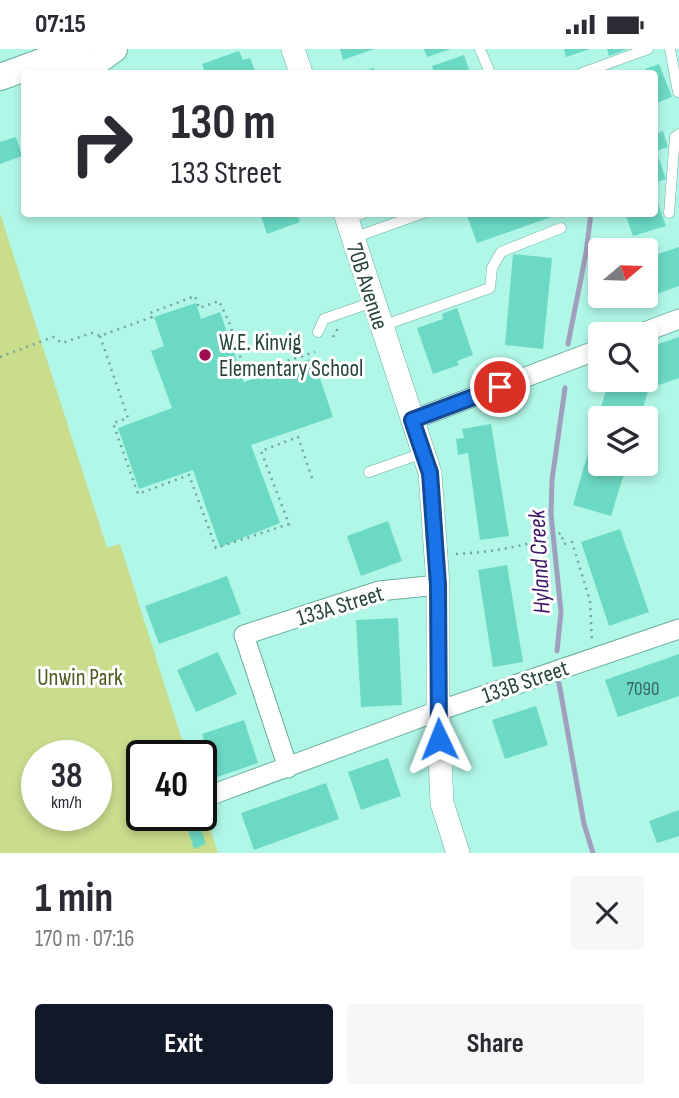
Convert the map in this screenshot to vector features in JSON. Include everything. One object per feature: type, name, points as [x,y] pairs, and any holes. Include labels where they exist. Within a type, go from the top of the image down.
[{"type":"main road","points":[[0,77],[77,49]]},
{"type":"main road","points":[[71,70],[99,60],[114,49]]},
{"type":"main road","points":[[0,95],[21,88]]},
{"type":"street","points":[[293,49],[299,70]]},
{"type":"street","name":"70B Avenue","points":[[352,221],[374,302],[430,473],[438,585],[438,711],[442,803],[458,853]]},
{"type":"street","points":[[658,327],[679,319]]},
{"type":"street","points":[[412,420],[588,354]]},
{"type":"street","name":"133A Street","points":[[288,768],[244,635],[379,591],[438,585]]},
{"type":"street","name":"133B Street","points":[[217,793],[438,711],[679,629]]},
{"type":"lane","points":[[480,49],[489,70]]},
{"type":"lane","points":[[590,70],[648,49]]},
{"type":"lane","points":[[670,49],[678,92]]},
{"type":"lane","points":[[669,213],[675,137],[679,134]]},
{"type":"lane","points":[[352,221],[388,217]]},
{"type":"lane","points":[[382,326],[491,288],[492,268],[501,252],[561,228]]},
{"type":"lane","points":[[318,332],[324,319],[374,302]]},
{"type":"lane","points":[[369,472],[423,453]]},
{"type":"path","points":[[0,358],[53,337],[62,343],[92,333],[100,336],[152,317],[150,313],[195,296],[199,308],[219,301],[246,374],[315,352]]},
{"type":"path","points":[[100,336],[128,418],[113,423],[138,494],[189,475],[216,548],[289,524],[261,451],[298,437],[313,481]]},
{"type":"path","points":[[456,554],[490,552],[561,533],[564,544],[572,542],[590,601],[593,658]]},
{"type":"green space","name":"Unwin Park","points":[[0,213],[107,548],[120,544],[182,740],[126,740],[126,831],[211,831],[218,853],[0,853]]},
{"type":"building","points":[[340,49],[374,49],[343,60]]},
{"type":"building","points":[[424,49],[451,49],[427,57]]},
{"type":"building","points":[[564,49],[590,49],[566,57]]},
{"type":"building","points":[[607,49],[628,49],[609,56]]},
{"type":"building","points":[[239,51],[243,60],[250,58],[255,70],[204,70],[202,64]]},
{"type":"building","points":[[464,55],[469,70],[433,70],[432,66]]},
{"type":"building","points":[[659,64],[672,97],[658,102],[658,70],[645,69]]},
{"type":"building","points":[[663,131],[668,147],[658,150],[658,133]]},
{"type":"building","points":[[16,137],[21,156],[0,164],[0,142]]},
{"type":"building","points":[[658,157],[666,179],[658,182]]},
{"type":"building","points":[[658,203],[666,226],[633,236],[626,217],[658,217]]},
{"type":"building","points":[[261,217],[298,217],[300,222],[267,234]]},
{"type":"building","points":[[467,217],[551,217],[477,243]]},
{"type":"building","points":[[679,247],[679,286],[658,293],[658,254]]},
{"type":"building","points":[[513,254],[552,258],[543,349],[505,345]]},
{"type":"building","points":[[196,303],[201,319],[220,312],[244,382],[313,358],[333,417],[251,445],[280,523],[220,547],[193,470],[139,489],[118,428],[172,408],[151,351],[164,346],[154,317]]},
{"type":"building","points":[[457,308],[473,355],[457,361],[459,365],[433,374],[417,328],[443,319],[442,314]]},
{"type":"building","points":[[679,337],[679,378],[658,385],[658,344]]},
{"type":"building","points":[[606,392],[648,392],[644,406],[602,406]]},
{"type":"building","points":[[491,424],[509,536],[480,540],[468,453],[458,455],[456,439],[464,438],[462,429]]},
{"type":"building","points":[[588,453],[588,476],[623,476],[611,516],[573,505]]},
{"type":"building","points":[[388,521],[402,561],[361,576],[347,536]]},
{"type":"building","points":[[620,529],[649,612],[609,626],[581,542]]},
{"type":"building","points":[[507,565],[523,662],[493,667],[478,570]]},
{"type":"building","points":[[227,576],[241,614],[159,644],[145,606]]},
{"type":"building","points":[[398,618],[402,705],[361,707],[356,620]]},
{"type":"building","points":[[218,652],[237,694],[196,712],[177,670]]},
{"type":"building","points":[[679,654],[679,696],[618,717],[605,680]]},
{"type":"building","points":[[536,706],[548,745],[505,759],[492,720]]},
{"type":"building","points":[[244,720],[258,763],[217,777],[217,740],[204,740],[202,734]]},
{"type":"building","points":[[388,758],[401,796],[361,810],[348,772]]},
{"type":"building","points":[[326,783],[339,819],[254,850],[241,813]]},
{"type":"building","points":[[679,810],[679,836],[657,843],[649,821]]},
{"type":"building","points":[[188,831],[202,831],[206,844],[194,849]]},
{"type":"waterway","name":"Hyland Creek","points":[[568,344],[590,217]]},
{"type":"waterway","name":"Hyland Creek","points":[[557,651],[561,612],[551,514],[552,480],[565,388]]},
{"type":"waterway","name":"Hyland Creek","points":[[559,683],[584,824],[593,853]]},
{"type":"place","name":"W.E. Kinvig Elementary School","points":[[205,355]]},
{"type":"route","points":[[439,739],[438,585],[430,473],[412,420],[500,387]]}]
